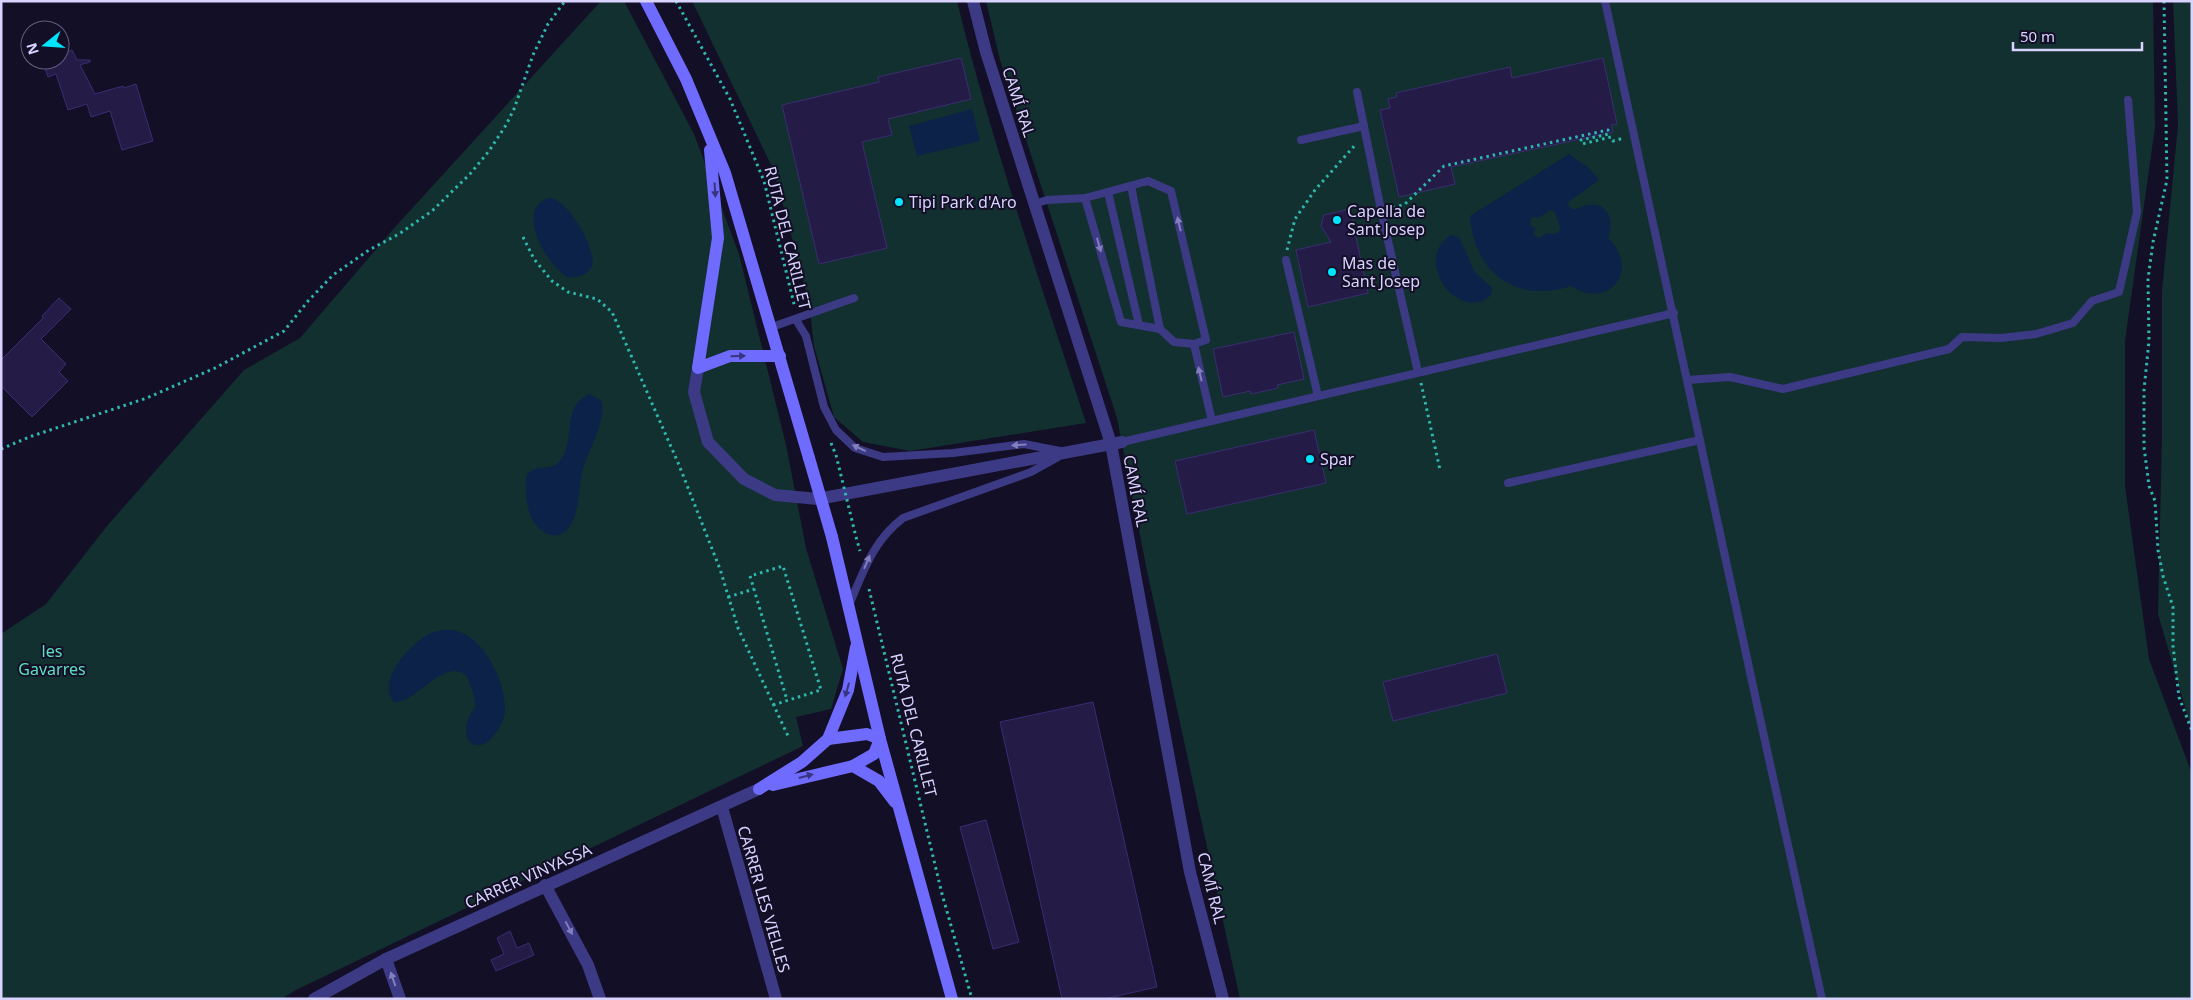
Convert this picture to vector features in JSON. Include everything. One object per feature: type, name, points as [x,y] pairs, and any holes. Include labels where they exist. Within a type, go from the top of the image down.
[{"type":"street","points":[[646,1],[706,124],[725,174],[772,327],[832,537],[880,739],[952,999]]},
{"type":"street","name":"CAMÍ RAL","points":[[973,1],[986,52],[1034,204],[1116,443],[1190,872],[1223,999]]},
{"type":"street","points":[[706,124],[714,172],[718,238],[694,392],[708,442],[744,479],[776,495],[818,498],[1116,443]]},
{"type":"street","points":[[698,368],[730,356],[780,356]]},
{"type":"street","points":[[759,789],[802,762],[828,739],[848,690],[856,642]]},
{"type":"street","points":[[828,739],[867,734],[880,739]]},
{"type":"street","points":[[759,789],[853,766],[874,754],[880,739]]},
{"type":"street","points":[[853,766],[879,781],[898,806]]},
{"type":"street","name":"CARRER VINYASSA","points":[[314,999],[386,959],[759,789]]},
{"type":"street","name":"CARRER LES VIELLES","points":[[722,807],[776,999]]},
{"type":"street","points":[[545,886],[588,965],[600,999]]},
{"type":"street","points":[[386,959],[400,999]]},
{"type":"lane","points":[[1605,1],[1674,313],[1761,726],[1822,999]]},
{"type":"lane","points":[[1357,92],[1418,372]]},
{"type":"lane","points":[[1687,380],[1730,377],[1783,389],[1949,349],[1962,337],[2001,338],[2036,334],[2073,323],[2092,301],[2119,292],[2136,212],[2128,100]]},
{"type":"lane","points":[[1301,140],[1364,126]]},
{"type":"lane","points":[[1034,204],[1047,200],[1085,198],[1148,182],[1171,191],[1206,340],[1194,344],[1174,342],[1160,329],[1121,322],[1085,198]]},
{"type":"lane","points":[[1131,186],[1160,329]]},
{"type":"lane","points":[[1108,192],[1139,325]]},
{"type":"lane","points":[[1286,260],[1318,396]]},
{"type":"lane","points":[[772,327],[854,298]]},
{"type":"lane","points":[[1116,443],[1674,313]]},
{"type":"lane","points":[[796,320],[806,336],[824,407],[836,430],[855,448],[884,457],[953,453],[1024,444],[1067,452]]},
{"type":"lane","points":[[1194,344],[1212,421]]},
{"type":"lane","points":[[1508,483],[1700,440]]},
{"type":"lane","points":[[848,607],[879,541],[902,518],[1032,472],[1067,452]]},
{"type":"path","points":[[1,448],[147,398],[215,368],[284,332],[333,275],[432,211],[470,174],[489,151],[506,125],[514,109],[536,47],[548,24],[565,1]]},
{"type":"path","name":"RUTA DEL CARILLET","points":[[676,1],[730,99],[764,181],[788,274],[796,320]]},
{"type":"path","points":[[2164,1],[2167,180],[2153,242],[2148,279],[2149,341],[2144,390],[2144,447],[2149,486],[2155,501],[2158,550],[2163,576],[2173,608],[2173,646],[2179,697],[2192,731]]},
{"type":"path","points":[[1406,204],[1444,166],[1608,130],[1609,134],[1581,140],[1582,144],[1611,137],[1613,141]]},
{"type":"path","points":[[1286,260],[1295,219],[1321,183],[1351,148],[1366,136]]},
{"type":"path","points":[[523,238],[534,259],[552,281],[568,292],[597,299],[612,312],[678,465],[720,569],[738,628],[788,736]]},
{"type":"path","points":[[1418,372],[1440,470]]},
{"type":"path","name":"RUTA DEL CARILLET","points":[[836,455],[942,894],[972,999]]},
{"type":"path","points":[[773,705],[821,690],[783,566],[750,576],[787,700]]},
{"type":"path","points":[[728,597],[754,589]]},
{"type":"green space","name":"les Gavarres","points":[[601,1],[624,1],[694,134],[739,254],[786,445],[806,548],[843,669],[831,709],[796,717],[803,746],[294,991],[282,999],[1,999],[1,634],[46,604],[107,526],[244,370],[300,338],[396,226]]},
{"type":"green space","name":"Tipi Park d'Aro","points":[[692,1],[957,1],[1001,161],[1086,423],[910,451],[863,442],[834,417],[814,346],[809,302],[774,171]]},
{"type":"green space","points":[[986,1],[2153,1],[2155,127],[2125,341],[2125,486],[2149,659],[2192,774],[2192,999],[1240,999],[1146,566],[1117,418],[1000,60]]},
{"type":"green space","points":[[2173,1],[2192,1],[2192,731],[2158,614],[2162,435],[2162,291],[2178,125]]},
{"type":"water","points":[[972,109],[980,141],[917,156],[909,126]]},
{"type":"water","points":[[1569,154],[1589,168],[1599,180],[1567,203],[1572,209],[1586,205],[1595,205],[1606,210],[1610,220],[1608,238],[1617,250],[1621,263],[1621,274],[1616,283],[1608,290],[1597,294],[1585,292],[1571,286],[1533,291],[1516,287],[1501,279],[1489,268],[1480,254],[1473,236],[1470,216]],"holes":[[[1550,210],[1555,212],[1560,231],[1554,234],[1547,233],[1539,238],[1535,236],[1533,233],[1536,228],[1531,226],[1530,220],[1532,217],[1539,218]]]},
{"type":"water","points":[[550,198],[557,200],[565,207],[580,226],[586,238],[593,259],[592,266],[588,272],[582,275],[569,278],[561,272],[552,263],[537,238],[534,213],[539,204]]},
{"type":"water","points":[[1451,235],[1459,237],[1475,272],[1492,288],[1491,295],[1478,302],[1466,302],[1454,296],[1444,285],[1438,272],[1436,259],[1440,246]]},
{"type":"water","points":[[589,394],[601,400],[602,416],[585,461],[577,510],[571,525],[566,531],[556,535],[547,534],[538,527],[528,509],[526,496],[527,474],[535,469],[556,465],[559,462],[567,445],[575,407],[580,400]]},
{"type":"water","points":[[444,630],[457,631],[468,636],[478,645],[487,656],[500,681],[504,694],[504,717],[501,725],[489,741],[480,745],[475,745],[469,741],[466,733],[469,716],[475,704],[474,695],[465,675],[457,671],[448,672],[402,701],[394,702],[390,693],[389,684],[392,674],[405,654],[413,645],[429,634]]},
{"type":"building","points":[[72,50],[77,60],[90,60],[90,62],[80,65],[95,94],[136,84],[153,141],[122,150],[110,111],[91,117],[87,104],[68,110],[56,74],[48,77],[46,70],[70,70],[70,51]]},
{"type":"building","name":"Tipi Park d'Aro","points":[[961,58],[971,99],[888,119],[892,135],[862,142],[887,248],[819,264],[782,105],[879,82],[878,77]]},
{"type":"building","points":[[1603,58],[1617,124],[1611,125],[1613,132],[1451,167],[1455,184],[1399,197],[1380,110],[1390,108],[1388,99],[1397,97],[1396,93],[1510,67],[1512,78]]},
{"type":"building","name":"Mas de Sant Josep","points":[[1350,209],[1368,293],[1308,307],[1296,250],[1331,242],[1321,226],[1324,215]]},
{"type":"building","points":[[59,298],[71,309],[41,339],[66,364],[59,372],[68,381],[32,417],[1,386],[1,360],[43,318],[42,316]]},
{"type":"building","points":[[1294,332],[1304,379],[1277,385],[1278,388],[1251,394],[1250,391],[1223,397],[1213,349]]},
{"type":"building","points":[[1314,430],[1326,483],[1187,514],[1175,461]]},
{"type":"building","points":[[1497,654],[1507,693],[1393,721],[1383,682]]},
{"type":"building","points":[[1093,702],[1157,987],[1104,999],[1062,999],[1000,722]]},
{"type":"building","points":[[986,820],[1019,942],[993,949],[960,827]]},
{"type":"building","points":[[510,931],[517,948],[529,943],[534,955],[496,971],[491,960],[504,954],[497,938]]},
{"type":"place","name":"Tipi Park d'Aro","points":[[899,202]]},
{"type":"place","name":"Capella de Sant Josep","points":[[1337,220]]},
{"type":"place","name":"Mas de Sant Josep","points":[[1332,272]]},
{"type":"place","name":"Spar","points":[[1310,459]]}]
